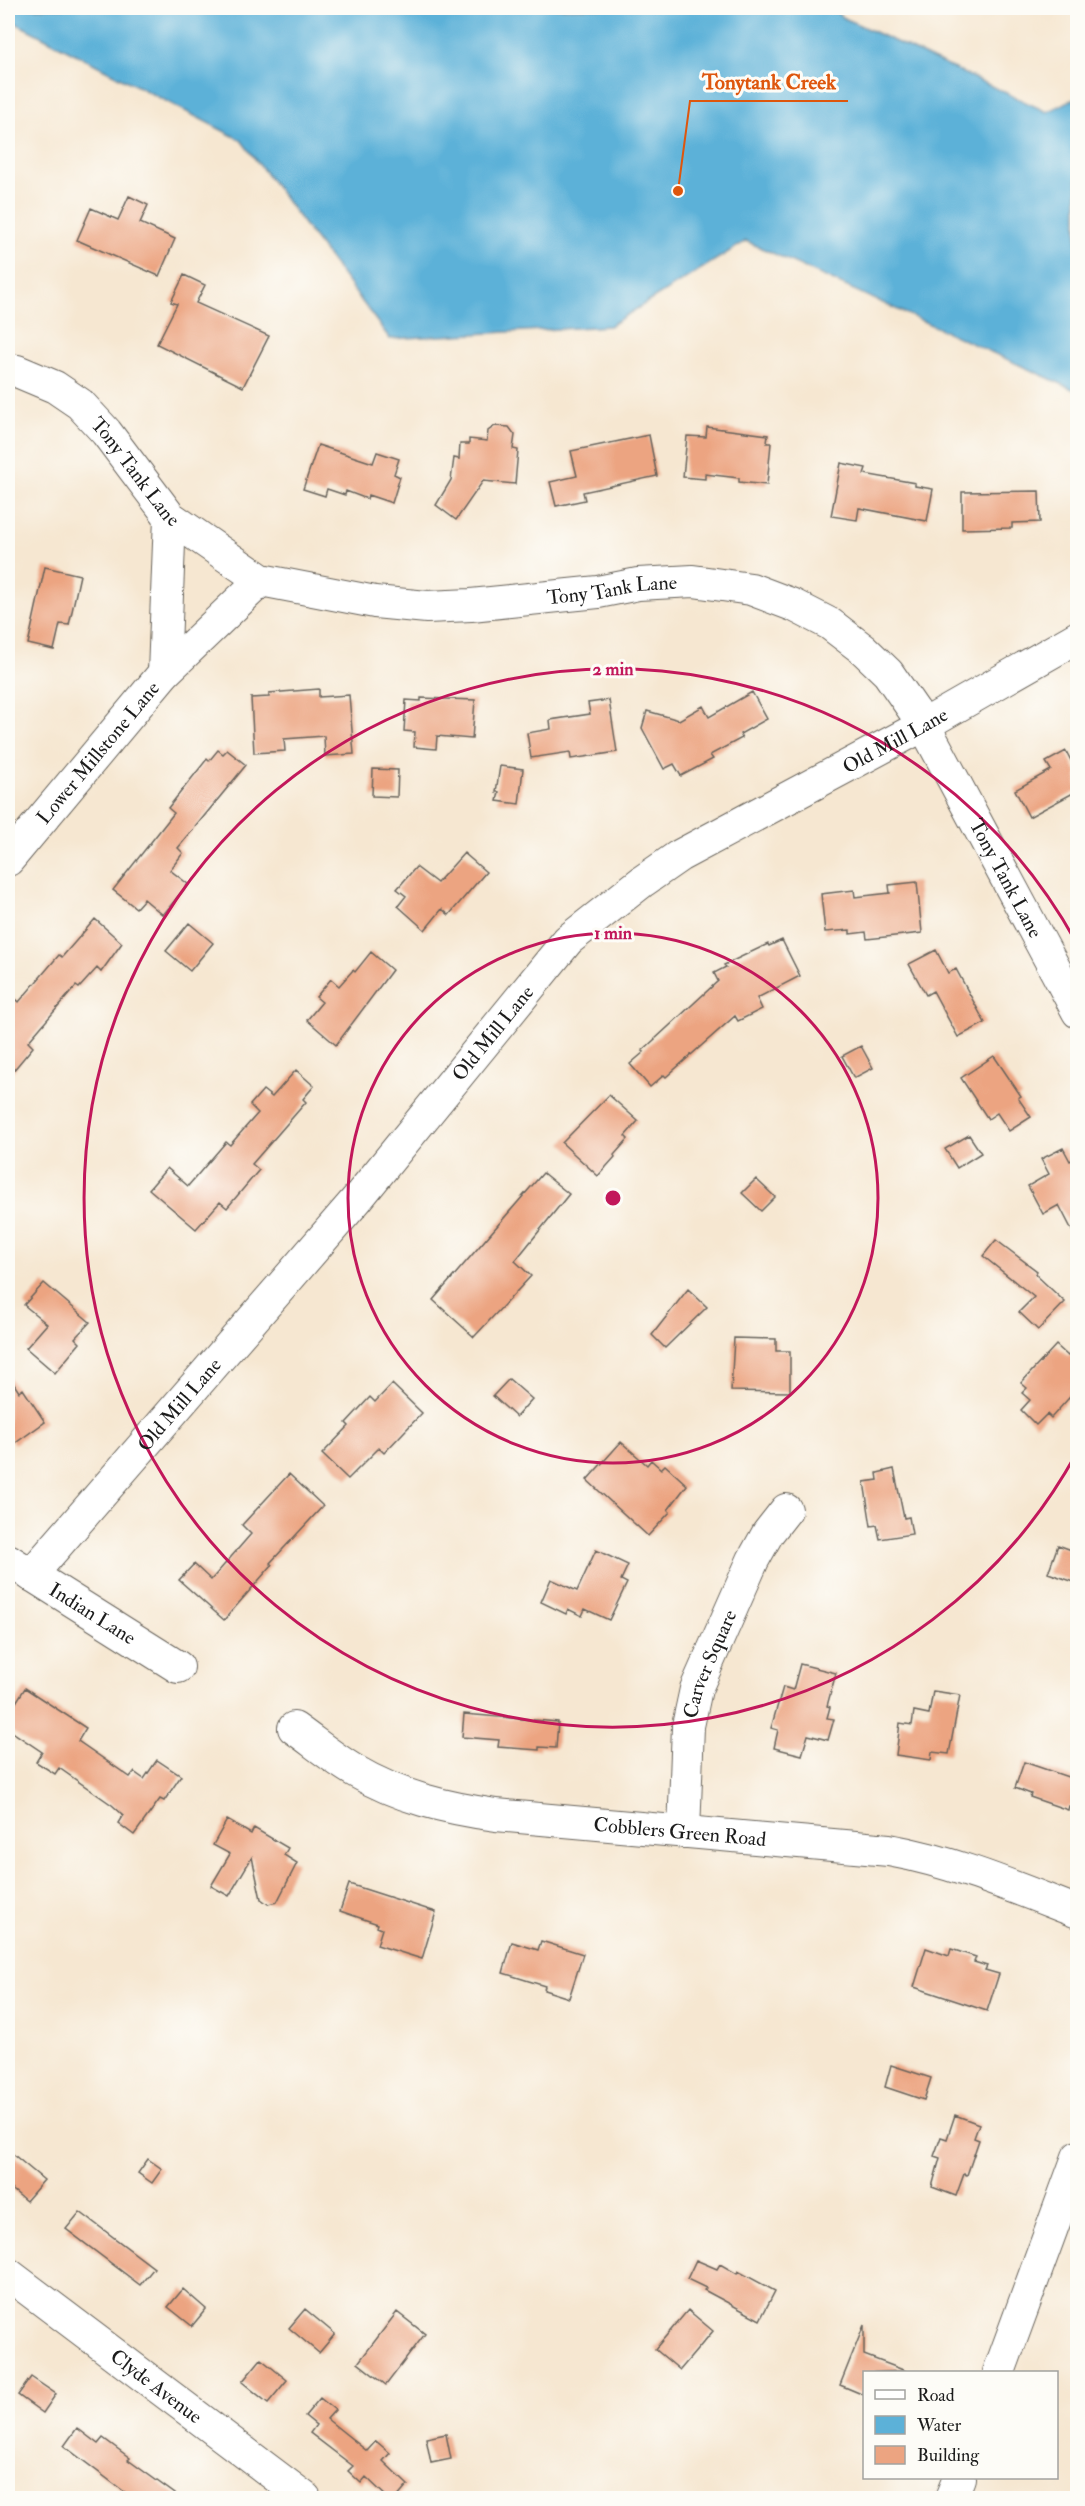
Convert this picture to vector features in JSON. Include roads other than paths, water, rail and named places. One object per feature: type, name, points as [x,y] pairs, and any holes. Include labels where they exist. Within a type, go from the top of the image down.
[{"type":"street","name":"Tony Tank Lane","points":[[8,370],[17,371],[55,387],[80,404],[106,432],[170,517],[261,580],[375,602],[427,607],[563,596],[638,584],[693,580],[751,589],[793,605],[830,624],[864,650],[888,673],[924,725],[1077,1012]]},
{"type":"street","name":"Lower Millstone Lane","points":[[164,673],[170,517]]},
{"type":"street","name":"Lower Millstone Lane","points":[[8,860],[164,673],[261,580]]},
{"type":"street","name":"Old Mill Lane","points":[[19,1567],[358,1198],[568,940],[679,856],[924,725],[1077,637]]},
{"type":"street","name":"Carver Square","points":[[684,1832],[688,1726],[696,1689],[753,1560],[768,1533],[786,1510]]},
{"type":"street","name":"Indian Lane","points":[[19,1567],[178,1667]]},
{"type":"street","name":"Cobblers Green Road","points":[[294,1728],[354,1771],[411,1798],[453,1809],[496,1815],[890,1850],[925,1857],[978,1874],[1077,1912]]},
{"type":"street","points":[[1000,2371],[1077,2157]]},
{"type":"street","name":"Clyde Avenue","points":[[8,2274],[304,2499]]},
{"type":"street","points":[[951,2499],[959,2479]]},
{"type":"water","points":[[8,8],[831,8],[842,17],[1047,112],[1077,97],[1077,391],[746,241],[609,326],[390,339],[241,140],[8,19]]},
{"type":"place","name":"Tonytank Creek","points":[[678,191]]}]
